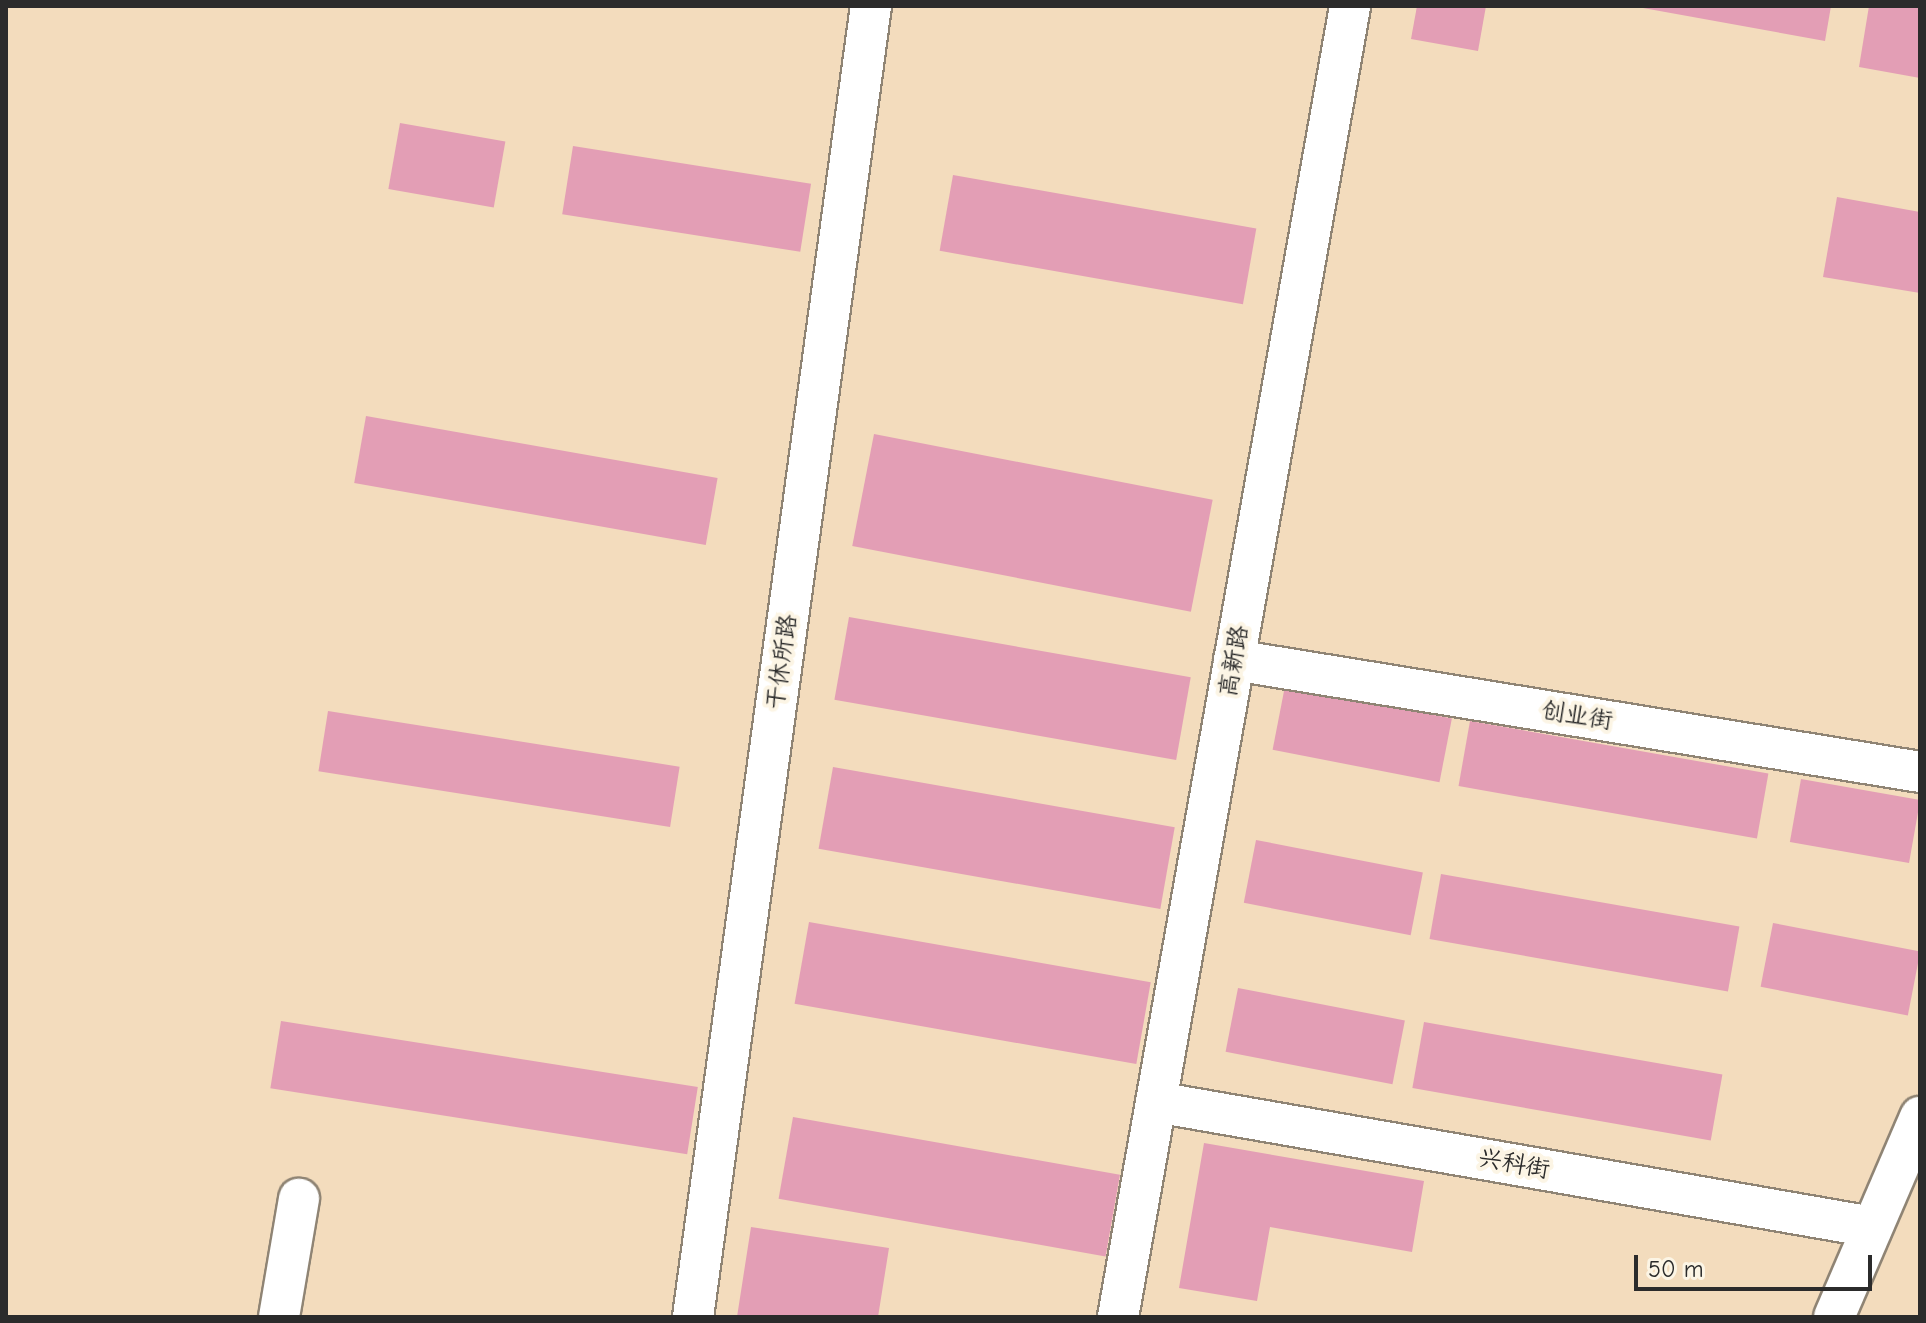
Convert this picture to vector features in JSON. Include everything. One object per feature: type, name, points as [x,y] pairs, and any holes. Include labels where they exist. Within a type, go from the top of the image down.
[{"type":"street","name":"干休所路","points":[[693,1317],[871,6]]},
{"type":"street","name":"高新路","points":[[1118,1317],[1350,6]]},
{"type":"street","name":"创业街","points":[[1234,660],[1920,772]]},
{"type":"street","name":"兴科街","points":[[1156,1102],[1872,1227]]},
{"type":"street","points":[[1834,1317],[1920,1117]]},
{"type":"street","points":[[279,1317],[299,1199]]},
{"type":"building","points":[[1417,6],[1486,6],[1478,51],[1411,39]]},
{"type":"building","points":[[1632,6],[1831,6],[1825,41]]},
{"type":"building","points":[[1869,6],[1920,6],[1920,78],[1859,67]]},
{"type":"building","points":[[400,123],[505,142],[494,208],[388,189]]},
{"type":"building","points":[[573,146],[811,184],[800,252],[562,214]]},
{"type":"building","points":[[953,175],[1256,228],[1243,304],[940,251]]},
{"type":"building","points":[[1837,197],[1920,212],[1920,293],[1823,277]]},
{"type":"building","points":[[366,416],[718,478],[706,545],[354,483]]},
{"type":"building","points":[[874,434],[1213,500],[1191,612],[852,546]]},
{"type":"building","points":[[849,617],[1191,677],[1176,760],[834,700]]},
{"type":"building","points":[[1285,686],[1452,718],[1439,782],[1273,750]]},
{"type":"building","points":[[328,711],[680,767],[670,827],[318,771]]},
{"type":"building","points":[[1470,721],[1768,774],[1757,839],[1459,786]]},
{"type":"building","points":[[833,767],[1175,827],[1160,909],[819,849]]},
{"type":"building","points":[[1801,779],[1920,800],[1909,863],[1790,842]]},
{"type":"building","points":[[1256,840],[1423,872],[1411,935],[1244,903]]},
{"type":"building","points":[[1441,874],[1739,927],[1728,992],[1430,939]]},
{"type":"building","points":[[809,922],[1151,982],[1136,1064],[795,1004]]},
{"type":"building","points":[[1773,923],[1920,952],[1908,1015],[1761,987]]},
{"type":"building","points":[[1238,988],[1405,1020],[1392,1084],[1226,1052]]},
{"type":"building","points":[[281,1021],[698,1087],[687,1154],[270,1088]]},
{"type":"building","points":[[1424,1022],[1722,1075],[1711,1141],[1412,1088]]},
{"type":"building","points":[[793,1117],[1120,1175],[1106,1256],[779,1199]]},
{"type":"building","points":[[1204,1143],[1424,1181],[1412,1252],[1270,1227],[1257,1301],[1179,1288]]},
{"type":"building","points":[[751,1227],[889,1248],[878,1317],[737,1317]]}]
